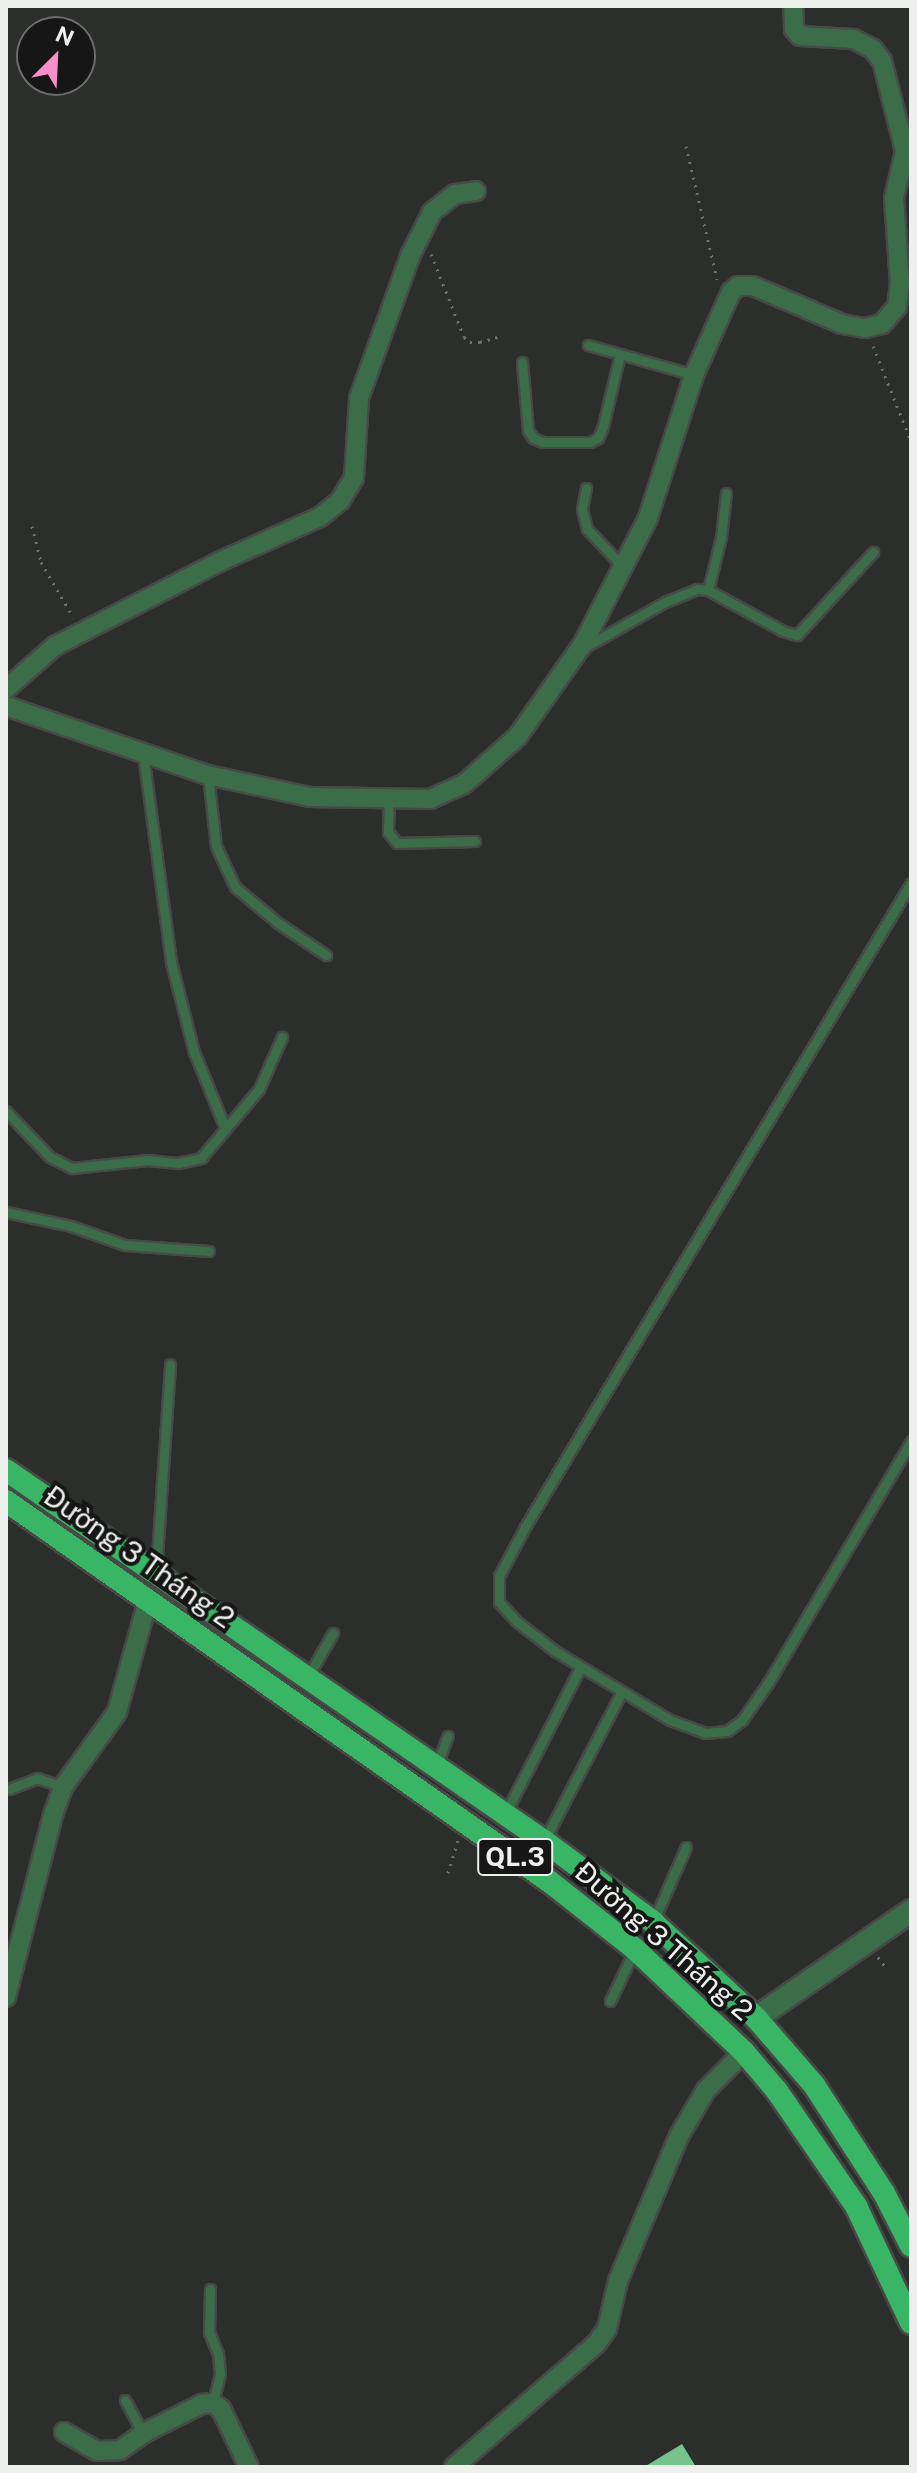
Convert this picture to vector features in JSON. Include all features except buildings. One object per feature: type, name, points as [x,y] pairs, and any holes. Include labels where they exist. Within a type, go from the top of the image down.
[{"type":"highway","name":"Đường 3 Tháng 2","points":[[6,1470],[544,1841],[653,1922],[756,2018],[814,2085],[884,2193],[911,2246]]},
{"type":"highway","name":"Đường 3 Tháng 2","points":[[6,1501],[550,1882],[635,1949],[744,2052],[777,2091],[856,2206],[911,2323]]},
{"type":"highway","points":[[744,2052],[774,2037]]},
{"type":"street","points":[[6,706],[208,775],[310,797],[389,801],[430,799],[464,784],[518,736],[578,651],[623,567],[657,494],[694,375],[725,302],[738,286],[753,286],[842,324],[865,328],[882,324],[897,307],[900,284],[894,198],[905,151],[904,118],[882,61],[873,49],[853,39],[800,36],[794,29],[793,6]]},
{"type":"street","points":[[6,689],[41,656],[82,632],[223,560],[320,517],[349,489],[354,478],[359,398],[417,240],[432,212],[444,200],[455,194],[476,191]]},
{"type":"street","points":[[6,1997],[63,1787],[117,1712],[148,1600]]},
{"type":"street","points":[[756,2018],[911,1911]]},
{"type":"street","points":[[454,2467],[596,2344],[607,2329],[618,2281],[679,2136],[706,2090],[744,2052]]},
{"type":"street","points":[[64,2432],[97,2451],[120,2450],[146,2432],[213,2403],[221,2409],[249,2467]]},
{"type":"lane","points":[[588,345],[694,375]]},
{"type":"lane","points":[[522,362],[528,430],[533,438],[543,442],[590,442],[598,438],[603,426],[620,354]]},
{"type":"lane","points":[[586,488],[582,509],[587,529],[623,567]]},
{"type":"lane","points":[[708,590],[721,537],[726,493]]},
{"type":"lane","points":[[578,651],[688,591],[708,590],[783,631],[797,635],[873,552]]},
{"type":"lane","points":[[143,752],[171,962],[194,1052],[225,1128]]},
{"type":"lane","points":[[208,775],[216,846],[235,887],[278,923],[326,955]]},
{"type":"lane","points":[[389,801],[388,832],[397,843],[475,841]]},
{"type":"lane","points":[[910,1447],[742,1720],[727,1731],[705,1733],[670,1720],[580,1668],[516,1621],[499,1602],[499,1576],[525,1527],[911,883]]},
{"type":"lane","points":[[6,1111],[50,1157],[72,1168],[148,1160],[178,1163],[201,1158],[216,1144],[225,1128],[259,1089],[282,1037]]},
{"type":"lane","points":[[6,1212],[71,1226],[125,1245],[209,1251]]},
{"type":"lane","points":[[156,1574],[170,1364]]},
{"type":"lane","points":[[307,1678],[333,1633]]},
{"type":"lane","points":[[505,1814],[580,1668]]},
{"type":"lane","points":[[544,1841],[622,1691]]},
{"type":"lane","points":[[435,1767],[448,1736]]},
{"type":"lane","points":[[9,1789],[37,1778],[63,1787]]},
{"type":"lane","points":[[653,1922],[686,1847]]},
{"type":"lane","points":[[610,2001],[635,1949]]},
{"type":"lane","points":[[210,2289],[209,2332],[218,2354],[220,2374],[213,2403]]},
{"type":"lane","points":[[125,2400],[137,2423],[146,2432]]},
{"type":"path","points":[[686,146],[725,302]]},
{"type":"path","points":[[417,240],[436,261],[464,337],[470,342],[480,342],[501,336]]},
{"type":"path","points":[[865,328],[911,441]]},
{"type":"path","points":[[32,526],[41,562],[82,632]]},
{"type":"path","points":[[448,1873],[463,1822]]}]
